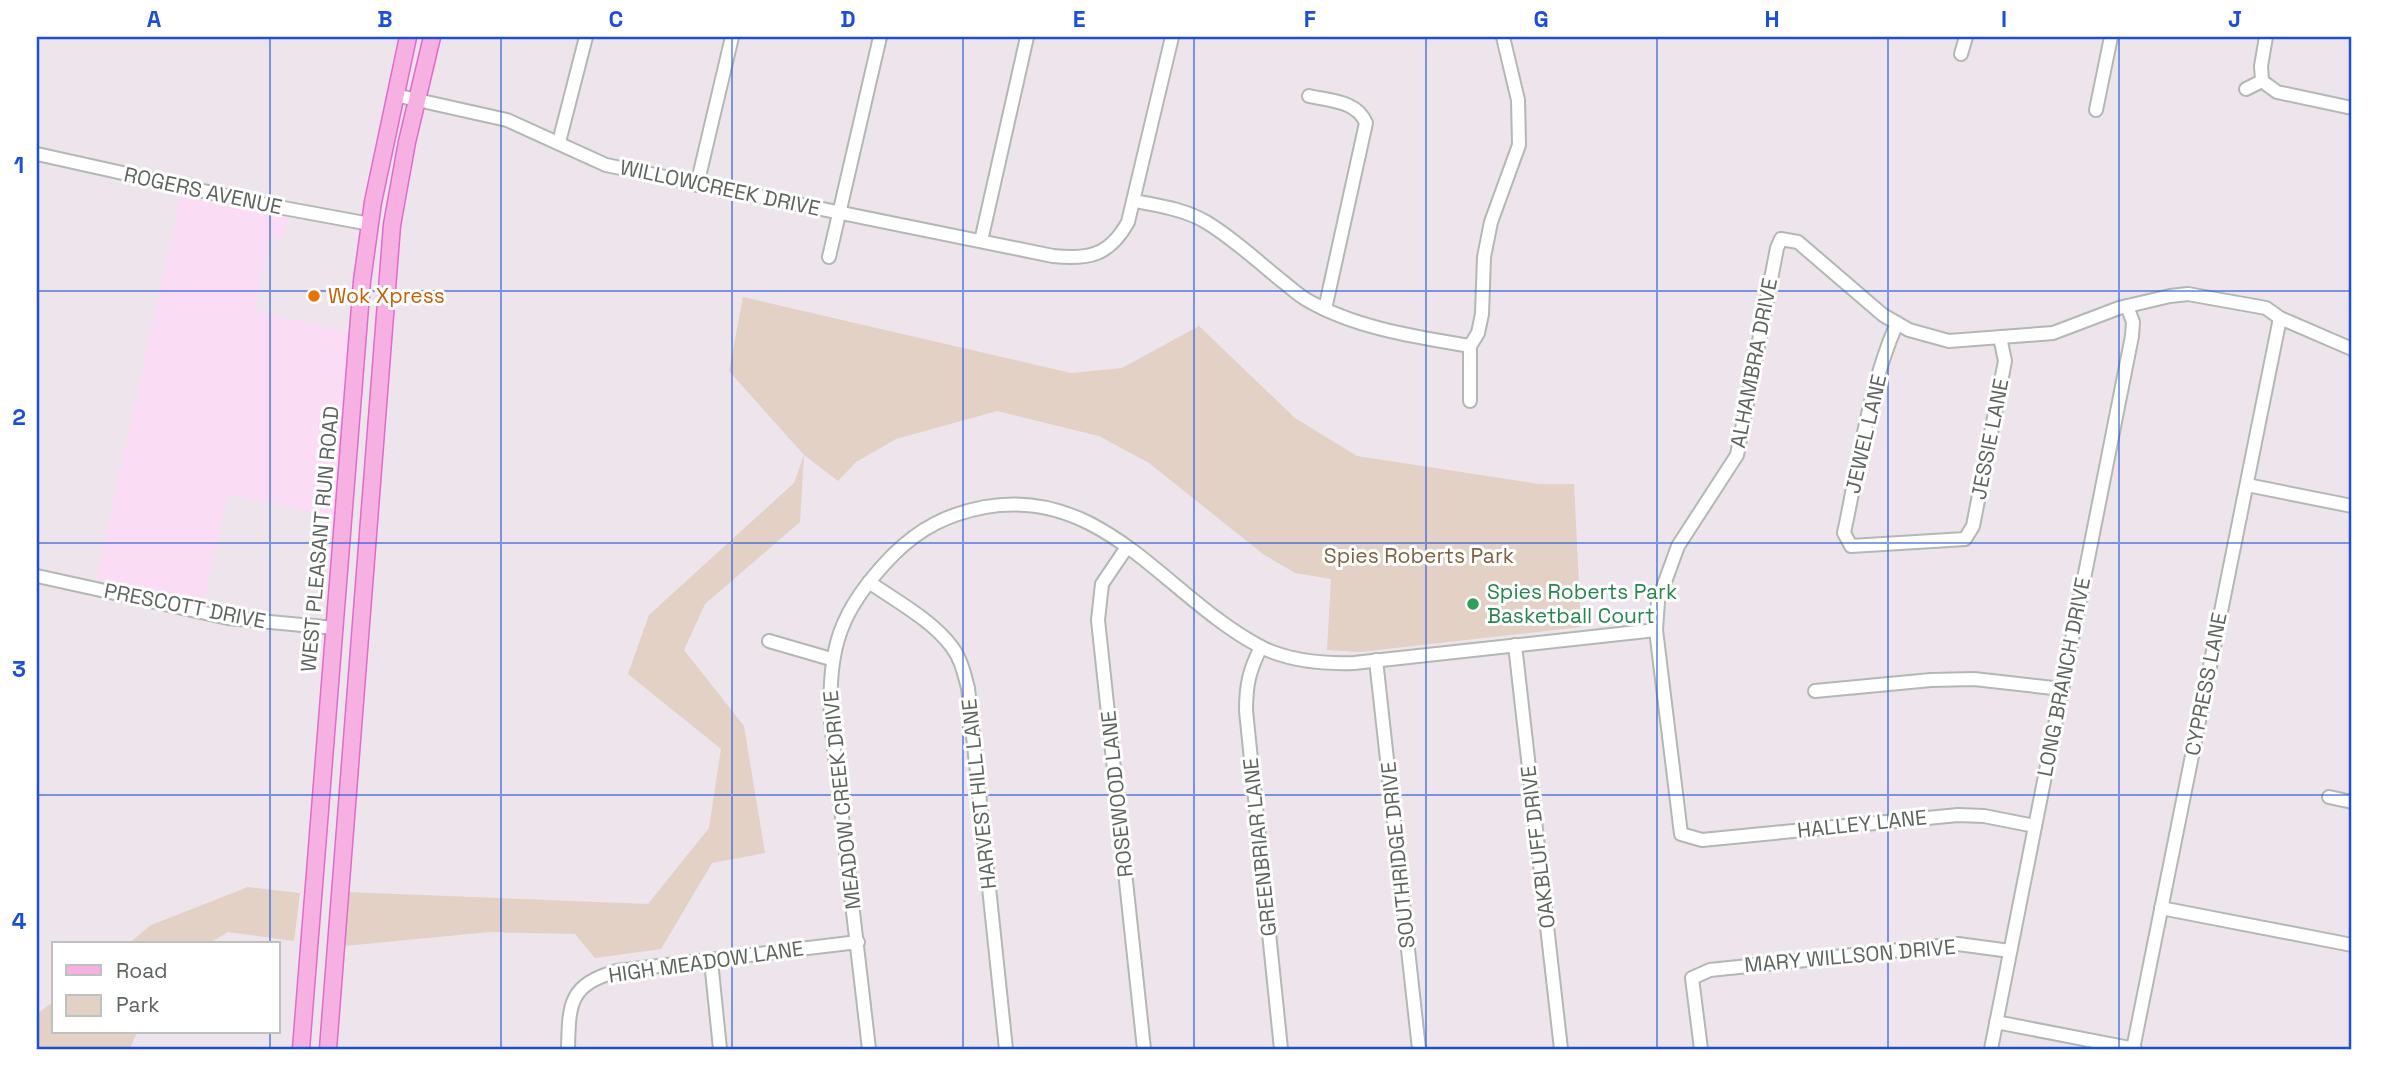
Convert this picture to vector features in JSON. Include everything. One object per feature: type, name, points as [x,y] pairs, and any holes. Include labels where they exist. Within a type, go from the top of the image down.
[{"type":"main road","name":"WEST PLEASANT RUN ROAD","points":[[301,1049],[362,281],[370,224],[408,37]]},
{"type":"main road","points":[[328,1049],[392,225],[398,183],[432,37]]},
{"type":"main road","points":[[370,224],[392,225]]},
{"type":"main road","points":[[351,419],[376,420]]},
{"type":"main road","points":[[334,628],[361,630]]},
{"type":"main road","points":[[319,817],[344,819]]},
{"type":"street","points":[[559,142],[586,37]]},
{"type":"street","points":[[697,185],[732,37]]},
{"type":"street","points":[[829,257],[880,37]]},
{"type":"street","points":[[981,241],[1027,37]]},
{"type":"street","name":"WILLOWCREEK DRIVE","points":[[395,95],[507,120],[606,165],[1053,256],[1075,258],[1107,249],[1119,239],[1128,222],[1172,37]]},
{"type":"street","points":[[1470,401],[1470,346],[1478,333],[1482,314],[1484,257],[1491,222],[1519,145],[1518,100],[1503,37]]},
{"type":"street","points":[[1961,54],[1966,37]]},
{"type":"street","points":[[2096,110],[2111,37]]},
{"type":"street","points":[[2266,37],[2261,66],[2262,81],[2277,92],[2352,108]]},
{"type":"street","points":[[2246,89],[2262,81]]},
{"type":"street","points":[[1309,96],[1349,105],[1362,113],[1366,123],[1325,309]]},
{"type":"street","name":"ROGERS AVENUE","points":[[37,154],[262,204],[370,224]]},
{"type":"street","points":[[1135,201],[1181,211],[1204,221],[1223,233],[1304,299],[1325,309],[1399,332],[1470,346]]},
{"type":"street","name":"ALHAMBRA DRIVE","points":[[1689,838],[1681,834],[1656,630],[1658,601],[1678,546],[1737,455],[1777,248],[1781,239],[1798,242],[1883,315],[1897,323]]},
{"type":"street","points":[[1897,323],[1909,330],[1949,341],[2053,332],[2127,306],[2189,294],[2266,308],[2280,318],[2352,349]]},
{"type":"street","name":"LONG BRANCH DRIVE","points":[[1991,1049],[2132,336],[2133,322],[2127,306]]},
{"type":"street","name":"CYPRESS LANE","points":[[2133,1049],[2280,318]]},
{"type":"street","name":"JEWEL LANE","points":[[1897,323],[1874,390],[1844,533],[1851,546],[1965,539]]},
{"type":"street","name":"JESSIE LANE","points":[[1965,539],[1973,526],[2005,361],[2000,337]]},
{"type":"street","points":[[2247,485],[2352,506]]},
{"type":"street","name":"MEADOW CREEK DRIVE","points":[[869,1049],[831,723],[831,659],[838,635],[869,582],[916,533],[964,511],[995,505],[1038,505],[1061,510],[1090,522],[1128,547],[1232,629],[1262,647],[1312,662],[1335,664],[1656,630]]},
{"type":"street","name":"ROSEWOOD LANE","points":[[1128,547],[1102,584],[1098,620],[1144,1049]]},
{"type":"street","name":"PRESCOTT DRIVE","points":[[37,576],[228,618],[334,628]]},
{"type":"street","name":"HARVEST HILL LANE","points":[[869,582],[937,631],[951,646],[961,664],[968,688],[1006,1049]]},
{"type":"street","points":[[769,641],[831,659]]},
{"type":"street","name":"OAKBLUFF DRIVE","points":[[1515,645],[1561,1049]]},
{"type":"street","name":"GREENBRIAR LANE","points":[[1262,647],[1249,670],[1246,711],[1281,1049]]},
{"type":"street","name":"SOUTHRIDGE DRIVE","points":[[1376,660],[1419,1049]]},
{"type":"street","points":[[1815,691],[1931,680],[1974,679],[2062,689]]},
{"type":"street","points":[[2329,797],[2352,802]]},
{"type":"street","name":"HALLEY LANE","points":[[1689,838],[1702,840],[1958,815],[1984,816],[2035,826]]},
{"type":"street","points":[[2161,908],[2352,945]]},
{"type":"street","name":"HIGH MEADOW LANE","points":[[568,1049],[571,1004],[578,992],[597,977],[617,971],[858,942]]},
{"type":"street","name":"MARY WILLSON DRIVE","points":[[1700,1049],[1692,978],[1710,970],[1958,944],[2010,951]]},
{"type":"street","points":[[711,961],[720,1049]]},
{"type":"street","points":[[1996,1022],[2133,1049]]},
{"type":"shaded area","points":[[181,193],[289,217],[283,239],[270,237],[254,311],[351,332],[336,518],[228,494],[203,607],[95,584]]},
{"type":"green space","name":"Spies Roberts Park","points":[[743,297],[1071,373],[1122,368],[1199,326],[1295,418],[1357,456],[1539,484],[1574,484],[1581,627],[1360,652],[1327,650],[1331,579],[1295,573],[1263,554],[1149,463],[1099,436],[997,411],[896,439],[856,462],[838,481],[804,455],[729,371]]},
{"type":"green space","points":[[804,455],[800,522],[705,604],[684,650],[744,726],[765,853],[712,863],[661,949],[595,958],[575,934],[490,932],[344,946],[347,892],[648,904],[709,828],[721,749],[628,674],[649,615],[794,483]]},
{"type":"green space","points":[[248,887],[300,893],[294,941],[228,932],[211,942],[130,942],[151,925]]},
{"type":"green space","points":[[52,1003],[52,1034],[136,1034],[130,1049],[37,1049],[37,1014]]},
{"type":"place","name":"Wok Xpress","points":[[314,296]]},
{"type":"place","name":"Spies Roberts Park Basketball Court","points":[[1473,604]]}]
